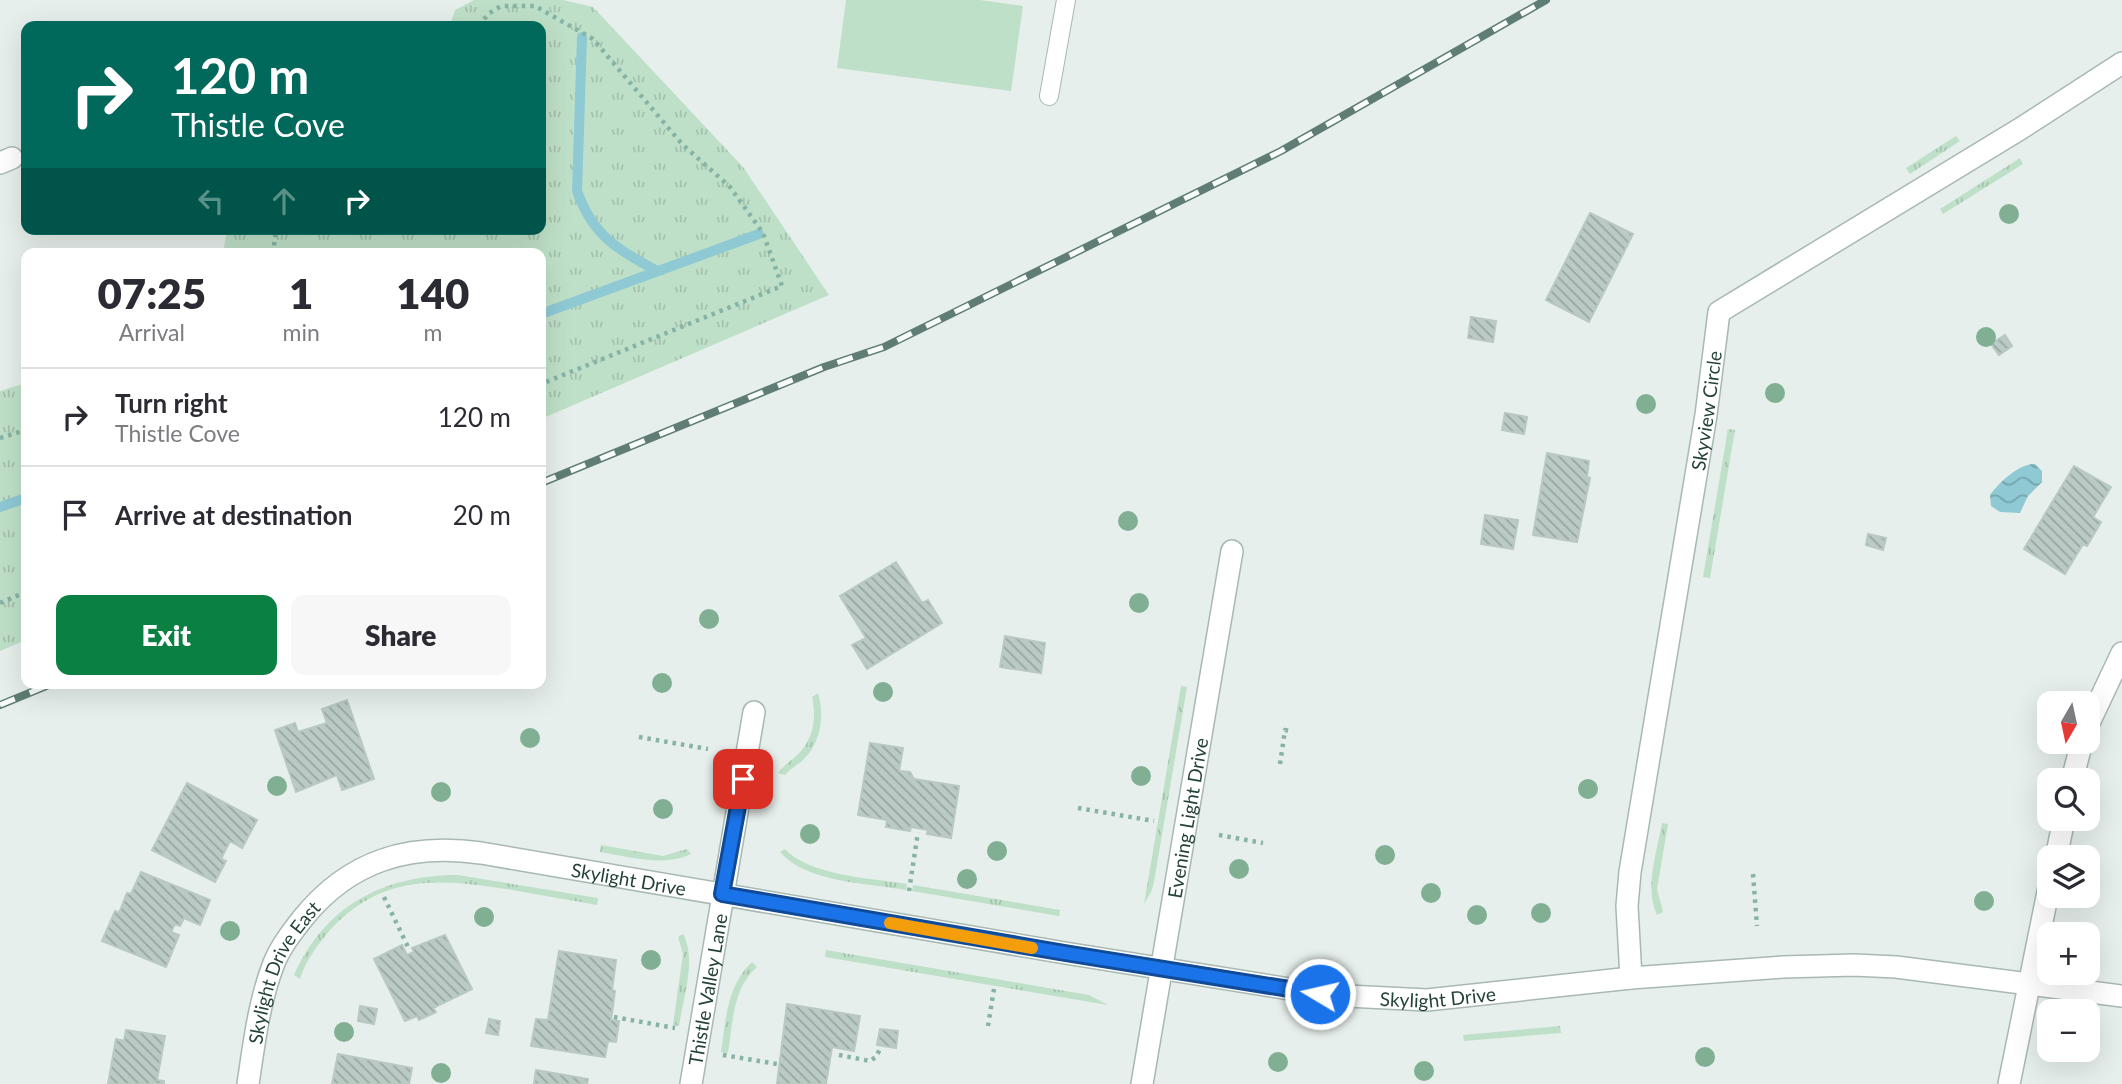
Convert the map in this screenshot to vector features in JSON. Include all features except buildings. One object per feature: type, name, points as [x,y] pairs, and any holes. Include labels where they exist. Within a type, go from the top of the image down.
[{"type":"street","name":"Skyview Circle","points":[[1631,978],[1627,906],[1630,872],[1704,428],[1719,312],[2020,130],[2122,63]]},
{"type":"street","name":"Evening Light Drive","points":[[1142,1084],[1232,551]]},
{"type":"street","points":[[2100,700],[2122,653]]},
{"type":"street","name":"Thistle Valley Lane","points":[[691,1084],[754,712]]},
{"type":"street","name":"Skylight Drive","points":[[348,876],[386,858],[414,852],[456,850],[1327,995],[1427,1000],[1631,978],[1783,967],[1854,965],[1896,967],[2122,996]]},
{"type":"street","name":"Skylight Drive East","points":[[248,1084],[262,1002],[283,945],[318,900],[348,876]]},
{"type":"street","points":[[2009,1084],[2044,908]]},
{"type":"lane","points":[[1049,96],[1066,0]]},
{"type":"path","points":[[483,21],[500,6],[535,6],[593,39],[682,144],[730,187],[764,233],[782,286],[546,382]]},
{"type":"path","points":[[0,438],[21,432]]},
{"type":"path","points":[[0,603],[21,594]]},
{"type":"path","points":[[1280,764],[1286,730],[1290,730]]},
{"type":"path","points":[[639,737],[708,749]]},
{"type":"path","points":[[1079,808],[1154,821]]},
{"type":"path","points":[[909,891],[918,832]]},
{"type":"path","points":[[1219,835],[1263,843]]},
{"type":"path","points":[[1753,874],[1756,926]]},
{"type":"path","points":[[384,897],[409,949]]},
{"type":"path","points":[[988,1026],[994,989]]},
{"type":"path","points":[[614,1017],[678,1028]]},
{"type":"path","points":[[839,1055],[870,1060],[876,1057],[881,1047]]},
{"type":"path","points":[[720,1055],[778,1064]]},
{"type":"green space","points":[[474,0],[563,0],[593,7],[743,167],[829,295],[546,417],[546,248],[224,248],[226,235],[546,235],[546,21],[452,21],[455,10]]},
{"type":"green space","points":[[846,0],[980,0],[1023,6],[1011,91],[837,68]]},
{"type":"green space","points":[[1956,136],[1960,141],[1910,174],[1906,168]]},
{"type":"green space","points":[[2020,158],[2023,164],[1943,214],[1940,209]]},
{"type":"green space","points":[[21,385],[21,642],[0,651],[0,391]]},
{"type":"green space","points":[[1728,429],[1735,430],[1710,578],[1703,577]]},
{"type":"green space","points":[[1181,686],[1187,687],[1154,882],[1144,904]]},
{"type":"green space","points":[[818,693],[821,720],[814,746],[802,761],[785,775],[778,773],[806,745],[814,722],[812,697]]},
{"type":"green space","points":[[1662,823],[1668,824],[1657,889],[1663,912],[1657,915],[1653,904],[1652,881]]},
{"type":"green space","points":[[601,845],[663,856],[687,849],[691,854],[670,860],[647,860],[600,852]]},
{"type":"green space","points":[[785,849],[810,865],[842,874],[907,884],[906,890],[821,876],[792,862],[780,852]]},
{"type":"green space","points":[[458,875],[598,898],[597,905],[462,883],[438,882],[393,889],[372,897],[351,911],[317,946],[300,979],[294,975],[322,930],[360,899],[381,888],[405,881]]},
{"type":"green space","points":[[913,885],[1060,910],[1059,916],[912,891]]},
{"type":"green space","points":[[683,934],[689,955],[689,967],[679,1026],[673,1025],[683,954],[678,937]]},
{"type":"green space","points":[[826,950],[1089,995],[1108,1005],[825,957]]},
{"type":"green space","points":[[752,962],[757,967],[738,996],[728,1053],[721,1052],[726,1015],[733,992],[737,981]]},
{"type":"green space","points":[[1560,1026],[1561,1033],[1464,1041],[1463,1035]]},
{"type":"water","points":[[2035,464],[2042,471],[2042,482],[2028,496],[2020,513],[2000,512],[1991,506],[1990,495],[2004,479],[2022,467]]},
{"type":"waterway","points":[[582,37],[577,191],[591,219],[608,240],[657,271]]},
{"type":"waterway","points":[[546,312],[759,234]]},
{"type":"waterway","points":[[0,507],[21,500]]},
{"type":"railway","points":[[546,481],[824,367],[884,347],[1281,151],[1546,0]]},
{"type":"railway","points":[[0,705],[39,689]]},
{"type":"slow traffic","points":[[890,923],[1032,948]]},
{"type":"route","points":[[743,779],[722,894],[1320,994]]}]
